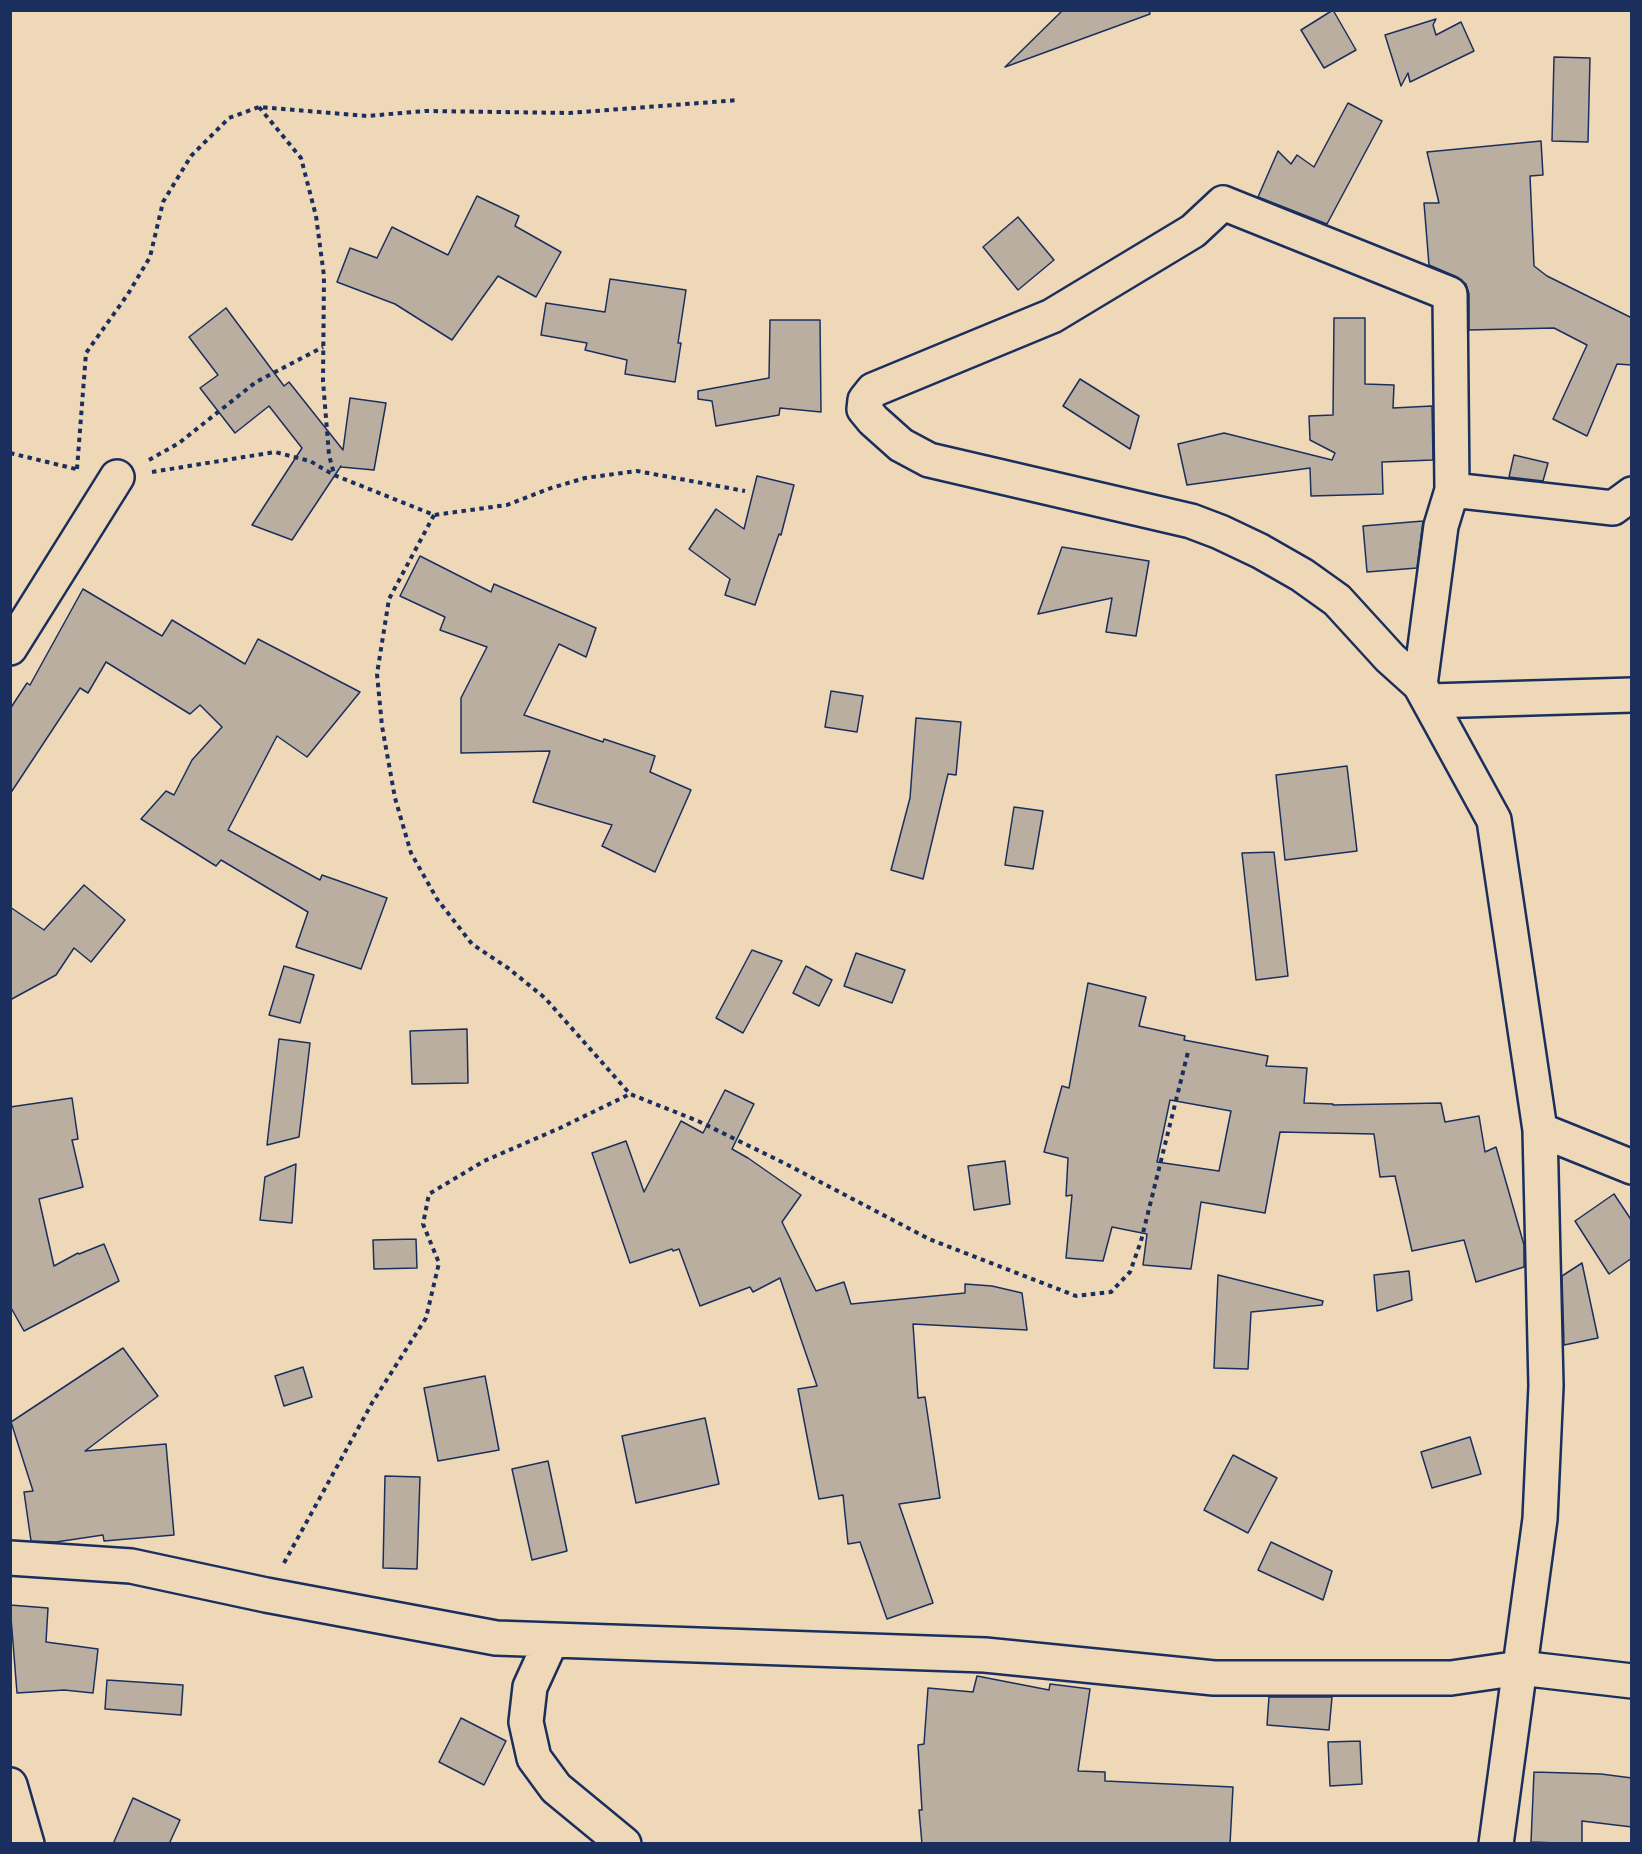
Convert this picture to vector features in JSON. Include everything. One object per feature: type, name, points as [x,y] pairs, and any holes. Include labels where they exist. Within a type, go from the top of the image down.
[{"type":"street","points":[[1425,693],[1441,526],[1452,490],[1450,294],[1223,203],[1193,231],[1052,316],[873,390],[865,400],[864,409],[873,420],[901,445],[929,460],[1191,522],[1220,532],[1260,551],[1302,575],[1337,600],[1425,693],[1494,820],[1540,1130],[1546,1386],[1540,1519],[1496,1844]]},
{"type":"street","points":[[10,648],[117,477]]},
{"type":"street","points":[[1452,490],[1612,508],[1632,494]]},
{"type":"street","points":[[1425,693],[1632,695]]},
{"type":"street","points":[[1540,1130],[1632,1167]]},
{"type":"street","points":[[10,1558],[131,1566],[266,1595],[496,1638],[985,1655],[1214,1678],[1451,1678],[1520,1668],[1632,1681]]},
{"type":"street","points":[[551,1641],[530,1687],[526,1722],[534,1758],[556,1788],[624,1844]]},
{"type":"street","points":[[10,1785],[27,1844]]},
{"type":"path","points":[[77,470],[86,354],[128,294],[150,257],[163,202],[191,156],[229,118],[259,107],[367,116],[425,111],[569,113],[739,100]]},
{"type":"path","points":[[259,107],[301,158],[316,216],[324,276],[322,347],[329,455],[334,475]]},
{"type":"path","points":[[117,477],[179,443],[256,382],[322,347]]},
{"type":"path","points":[[10,453],[77,470],[117,477],[275,452],[310,461],[334,475],[434,515],[507,505],[550,488],[585,478],[637,471],[745,491]]},
{"type":"path","points":[[434,515],[389,599],[377,674],[382,726],[395,798],[411,853],[437,899],[472,944],[508,968],[545,998],[630,1094],[698,1121],[929,1239],[1076,1296],[1110,1292],[1130,1272],[1141,1242],[1188,1052]]},
{"type":"path","points":[[266,1595],[372,1403],[426,1318],[439,1263],[423,1224],[429,1194],[484,1161],[630,1094]]},
{"type":"building","points":[[1063,10],[1149,10],[1150,14],[1005,67]]},
{"type":"building","points":[[1333,10],[1356,50],[1324,68],[1301,30]]},
{"type":"building","points":[[1436,19],[1433,25],[1436,35],[1461,22],[1474,51],[1410,82],[1408,73],[1401,86],[1385,35]]},
{"type":"building","points":[[1554,57],[1590,58],[1588,142],[1552,141]]},
{"type":"building","points":[[1348,103],[1382,121],[1327,224],[1258,197],[1278,151],[1291,164],[1297,155],[1314,167]]},
{"type":"building","points":[[1541,141],[1543,175],[1530,176],[1534,266],[1547,276],[1632,318],[1632,365],[1617,364],[1587,436],[1553,419],[1587,345],[1554,328],[1469,330],[1469,294],[1466,284],[1457,277],[1429,265],[1424,203],[1439,203],[1427,152]]},
{"type":"building","points":[[477,196],[519,216],[515,226],[561,252],[536,297],[498,276],[452,340],[395,304],[337,282],[350,248],[377,258],[392,227],[448,255]]},
{"type":"building","points":[[1018,217],[1054,260],[1018,290],[983,247]]},
{"type":"building","points":[[610,279],[686,290],[675,382],[625,374],[627,360],[585,350],[587,343],[541,335],[546,303],[605,312]]},
{"type":"building","points":[[226,308],[284,386],[289,382],[343,450],[350,398],[386,403],[374,470],[341,466],[292,540],[252,525],[302,448],[269,406],[235,433],[200,388],[218,375],[189,337]]},
{"type":"building","points":[[1334,318],[1365,318],[1365,384],[1394,385],[1393,408],[1432,406],[1433,460],[1382,462],[1383,494],[1311,496],[1310,468],[1187,485],[1178,444],[1224,433],[1332,460],[1335,453],[1310,440],[1309,416],[1333,415]]},
{"type":"building","points":[[770,320],[820,320],[821,412],[780,408],[779,415],[716,426],[712,401],[698,399],[698,391],[769,378]]},
{"type":"building","points":[[1080,379],[1139,416],[1130,449],[1063,406]]},
{"type":"building","points":[[1514,455],[1548,463],[1543,481],[1509,477]]},
{"type":"building","points":[[757,476],[794,485],[781,535],[779,534],[755,605],[725,595],[730,579],[689,549],[716,509],[744,529]]},
{"type":"building","points":[[1423,521],[1417,568],[1367,572],[1363,526]]},
{"type":"building","points":[[1062,547],[1149,561],[1136,636],[1106,632],[1112,598],[1038,614]]},
{"type":"building","points":[[420,556],[491,592],[494,584],[596,628],[586,657],[559,644],[524,715],[603,742],[604,739],[655,756],[650,772],[691,790],[655,872],[602,846],[612,825],[533,802],[550,751],[461,753],[461,698],[487,647],[440,630],[445,617],[400,596]]},
{"type":"building","points":[[83,589],[162,636],[172,620],[245,664],[258,639],[360,692],[307,757],[277,736],[228,830],[320,880],[322,875],[387,898],[361,969],[296,947],[308,912],[221,860],[216,866],[141,819],[166,791],[174,795],[192,760],[222,727],[200,705],[190,714],[106,662],[88,693],[80,688],[10,794],[10,709],[27,683],[30,685]]},
{"type":"building","points":[[831,691],[863,696],[857,732],[825,727]]},
{"type":"building","points":[[916,718],[961,722],[956,775],[948,774],[923,879],[891,870],[910,798]]},
{"type":"building","points":[[1347,766],[1357,851],[1285,860],[1276,775]]},
{"type":"building","points":[[1014,807],[1043,811],[1033,869],[1005,865]]},
{"type":"building","points":[[1274,852],[1288,976],[1256,980],[1242,853]]},
{"type":"building","points":[[84,885],[125,920],[91,962],[74,948],[56,975],[10,1000],[10,907],[44,930]]},
{"type":"building","points":[[752,950],[782,961],[743,1033],[716,1018]]},
{"type":"building","points":[[856,953],[905,970],[892,1003],[844,986]]},
{"type":"building","points":[[284,966],[314,975],[300,1023],[269,1015]]},
{"type":"building","points":[[806,966],[832,980],[819,1006],[793,993]]},
{"type":"building","points":[[1088,983],[1146,997],[1139,1026],[1185,1036],[1184,1040],[1268,1056],[1266,1066],[1307,1068],[1304,1103],[1333,1105],[1441,1103],[1445,1122],[1479,1116],[1485,1152],[1496,1147],[1524,1245],[1524,1267],[1476,1282],[1464,1240],[1412,1251],[1395,1176],[1380,1177],[1374,1134],[1280,1132],[1265,1213],[1201,1202],[1191,1269],[1143,1265],[1147,1234],[1112,1227],[1103,1261],[1066,1258],[1072,1195],[1066,1196],[1068,1158],[1044,1152],[1062,1086],[1069,1088]],"holes":[[[1170,1100],[1231,1111],[1219,1171],[1157,1162]]]},
{"type":"building","points":[[467,1029],[468,1083],[412,1084],[410,1031]]},
{"type":"building","points":[[279,1039],[310,1043],[299,1137],[267,1145]]},
{"type":"building","points":[[725,1090],[754,1104],[732,1149],[801,1195],[782,1222],[816,1291],[844,1282],[851,1304],[965,1293],[965,1284],[992,1286],[1022,1293],[1027,1330],[913,1324],[918,1398],[925,1397],[940,1498],[899,1504],[933,1603],[887,1619],[860,1542],[848,1544],[843,1495],[819,1499],[798,1389],[817,1386],[780,1278],[753,1292],[750,1287],[700,1306],[679,1249],[673,1251],[672,1249],[630,1263],[592,1153],[626,1141],[644,1192],[681,1121],[703,1133]]},
{"type":"building","points":[[72,1098],[78,1139],[72,1140],[83,1187],[39,1199],[54,1266],[78,1253],[104,1244],[119,1281],[24,1331],[10,1306],[10,1107]]},
{"type":"building","points":[[1005,1161],[1010,1204],[974,1210],[968,1166]]},
{"type":"building","points":[[296,1164],[292,1223],[260,1220],[265,1177]]},
{"type":"building","points":[[1614,1194],[1632,1221],[1632,1258],[1609,1274],[1575,1221]]},
{"type":"building","points":[[416,1239],[417,1268],[374,1269],[373,1240]]},
{"type":"building","points":[[1582,1263],[1598,1338],[1564,1345],[1562,1276]]},
{"type":"building","points":[[1409,1271],[1412,1300],[1377,1311],[1374,1275]]},
{"type":"building","points":[[1218,1275],[1323,1301],[1322,1305],[1251,1312],[1248,1369],[1214,1368]]},
{"type":"building","points":[[123,1348],[158,1396],[85,1451],[166,1444],[174,1535],[104,1541],[103,1535],[56,1542],[31,1541],[24,1492],[33,1491],[11,1422]]},
{"type":"building","points":[[303,1367],[312,1397],[284,1406],[275,1376]]},
{"type":"building","points":[[485,1376],[499,1450],[438,1461],[424,1388]]},
{"type":"building","points":[[705,1418],[719,1484],[636,1503],[622,1436]]},
{"type":"building","points":[[1470,1437],[1481,1474],[1432,1488],[1421,1452]]},
{"type":"building","points":[[1233,1455],[1277,1478],[1248,1533],[1204,1510]]},
{"type":"building","points":[[548,1461],[567,1551],[532,1560],[512,1469]]},
{"type":"building","points":[[385,1476],[420,1477],[417,1569],[383,1568]]},
{"type":"building","points":[[1271,1542],[1332,1571],[1323,1600],[1258,1570]]},
{"type":"building","points":[[10,1605],[48,1608],[46,1642],[98,1649],[93,1693],[64,1690],[17,1693]]},
{"type":"building","points":[[977,1676],[1049,1690],[1050,1684],[1090,1689],[1078,1771],[1105,1772],[1105,1781],[1233,1787],[1230,1844],[922,1844],[918,1745],[924,1744],[928,1688],[973,1692]]},
{"type":"building","points":[[107,1680],[183,1685],[181,1715],[105,1709]]},
{"type":"building","points":[[1269,1697],[1332,1697],[1329,1730],[1267,1725]]},
{"type":"building","points":[[461,1718],[506,1741],[484,1785],[439,1762]]},
{"type":"building","points":[[1360,1741],[1362,1784],[1330,1786],[1328,1742]]},
{"type":"building","points":[[1534,1772],[1601,1774],[1632,1778],[1632,1827],[1582,1821],[1582,1844],[1531,1842]]},
{"type":"building","points":[[133,1798],[180,1820],[169,1844],[113,1844]]}]
